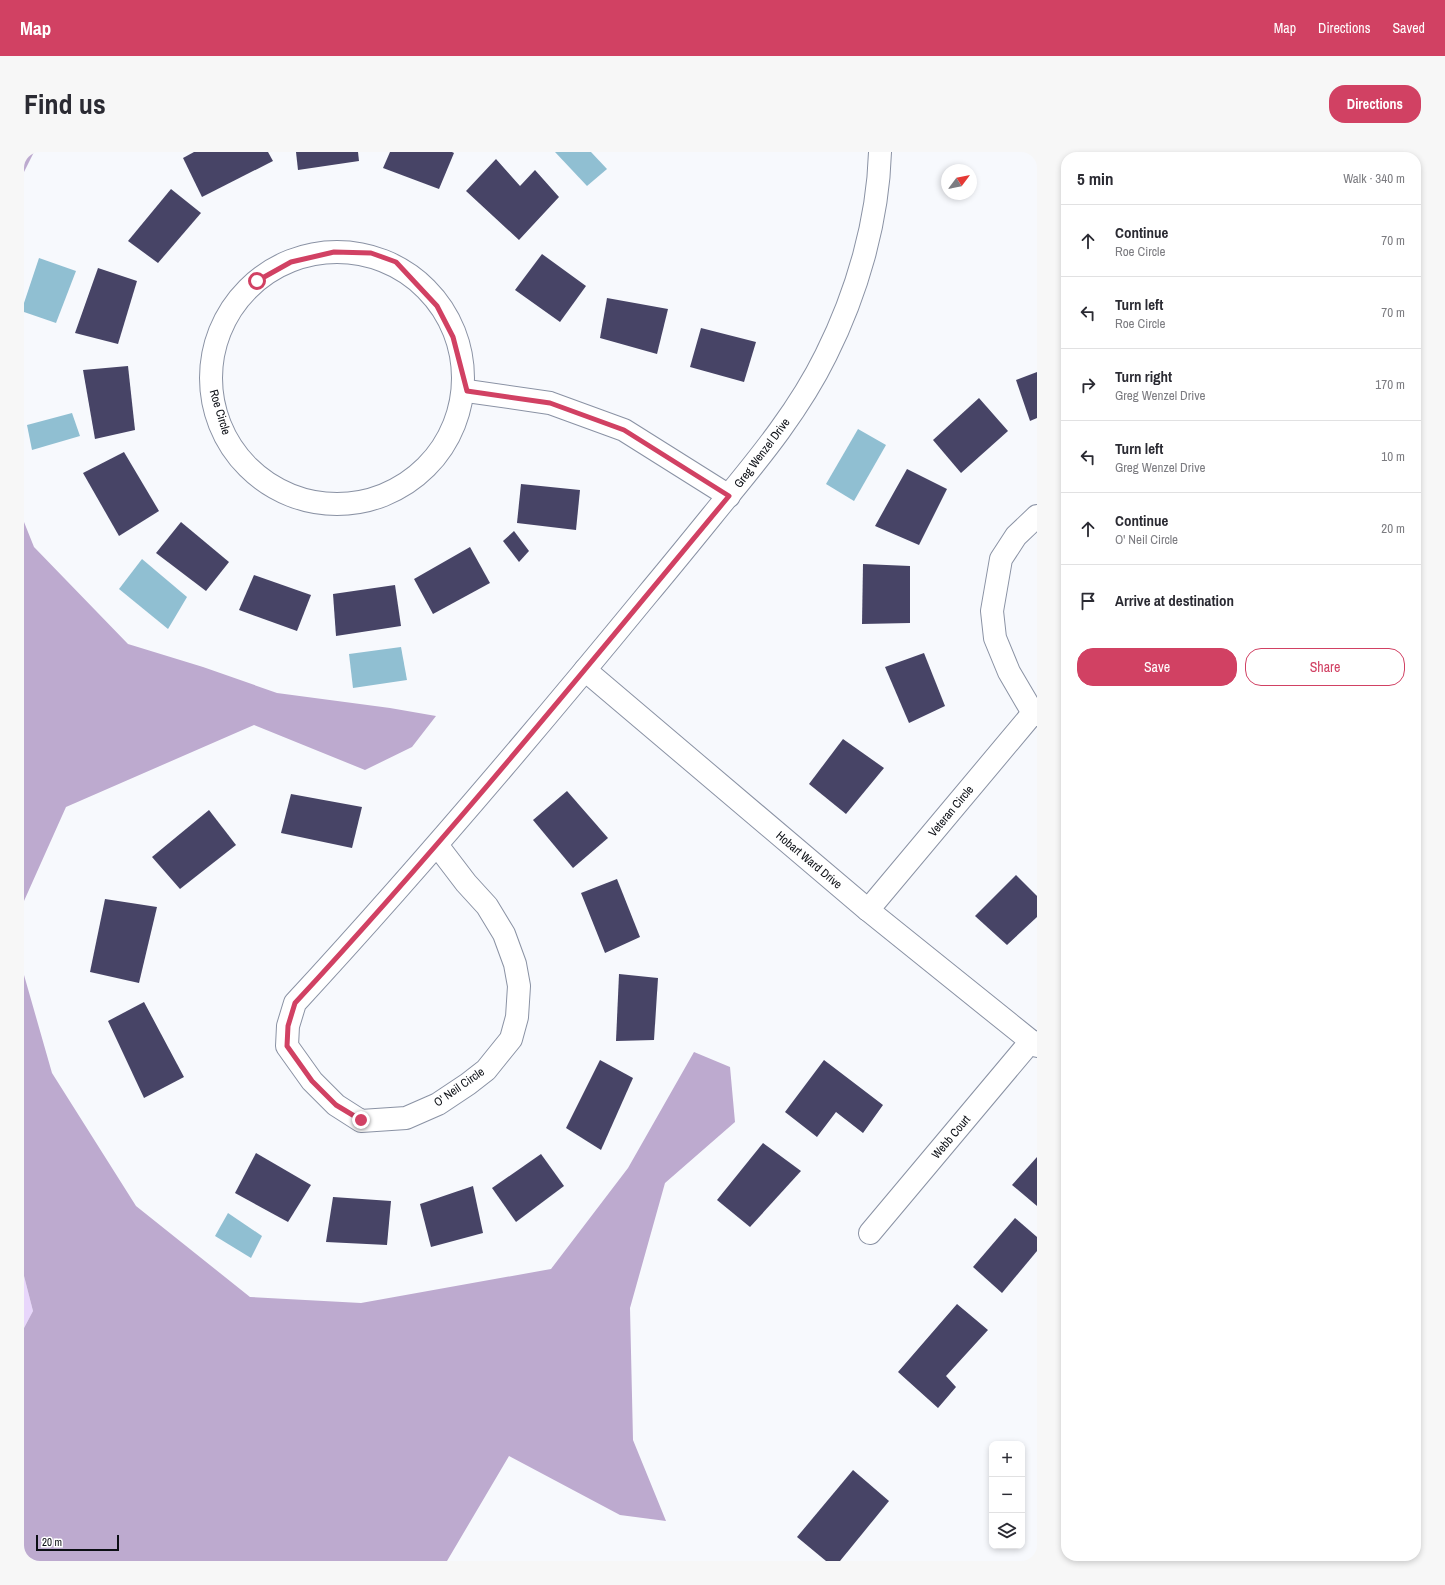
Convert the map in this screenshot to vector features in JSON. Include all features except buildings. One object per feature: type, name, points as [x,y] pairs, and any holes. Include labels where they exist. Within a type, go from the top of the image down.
[{"type":"street","name":"Greg Wenzel Drive","points":[[312,1081],[287,1046],[288,1026],[295,1003],[437,845],[585,670],[754,465],[795,409],[826,355],[851,296],[871,227],[880,167],[880,152]]},
{"type":"street","name":"Roe Circle","points":[[334,252],[371,253],[396,262],[437,306],[453,337],[467,391],[448,440],[432,465],[409,483],[377,498],[348,504],[304,498],[269,485],[244,465],[224,433],[212,394],[209,357],[216,331],[238,301],[257,281],[291,262],[334,252]]},
{"type":"street","points":[[467,391],[550,403],[624,430],[729,496]]},
{"type":"street","points":[[1035,714],[1006,665],[995,638],[992,611],[1001,560],[1016,536],[1037,516]]},
{"type":"street","name":"Hobart Ward Drive","points":[[585,670],[868,910],[1034,1043]]},
{"type":"street","name":"Veteran Circle","points":[[868,910],[1035,714]]},
{"type":"street","name":"O' Neil Circle","points":[[312,1081],[336,1105],[361,1120],[406,1118],[438,1104],[468,1084],[486,1070],[511,1039],[517,1017],[519,986],[515,964],[504,934],[487,906],[466,883],[437,845]]},
{"type":"street","name":"Webb Court","points":[[870,1233],[1034,1043]]},
{"type":"shaded area","points":[[24,152],[34,152],[24,172]]},
{"type":"shaded area","points":[[24,522],[34,547],[128,644],[203,667],[277,693],[390,708],[436,716],[412,747],[365,770],[254,725],[66,807],[24,901]]},
{"type":"shaded area","points":[[24,975],[52,1073],[136,1206],[250,1297],[361,1303],[551,1269],[628,1168],[694,1052],[730,1067],[735,1122],[665,1183],[630,1308],[633,1440],[666,1521],[620,1515],[509,1456],[447,1561],[24,1561],[24,1328],[33,1311],[24,1276]]},
{"type":"shaded area","points":[[24,1276],[33,1311],[24,1328]]},
{"type":"water","points":[[555,152],[591,152],[607,169],[587,186]]},
{"type":"water","points":[[39,258],[76,271],[56,323],[24,312],[24,303]]},
{"type":"water","points":[[72,413],[80,436],[32,450],[27,425]]},
{"type":"water","points":[[858,429],[886,445],[854,501],[826,484]]},
{"type":"water","points":[[142,559],[187,597],[168,629],[119,589]]},
{"type":"water","points":[[401,647],[407,680],[353,688],[349,654]]},
{"type":"water","points":[[228,1213],[262,1236],[251,1258],[215,1236]]},
{"type":"route","points":[[257,281],[291,262],[334,252],[371,253],[396,262],[428,294],[437,306],[453,337],[467,391],[550,403],[624,430],[729,496],[585,670],[437,845],[295,1003],[288,1026],[287,1046],[312,1081],[336,1105],[361,1120]]}]
